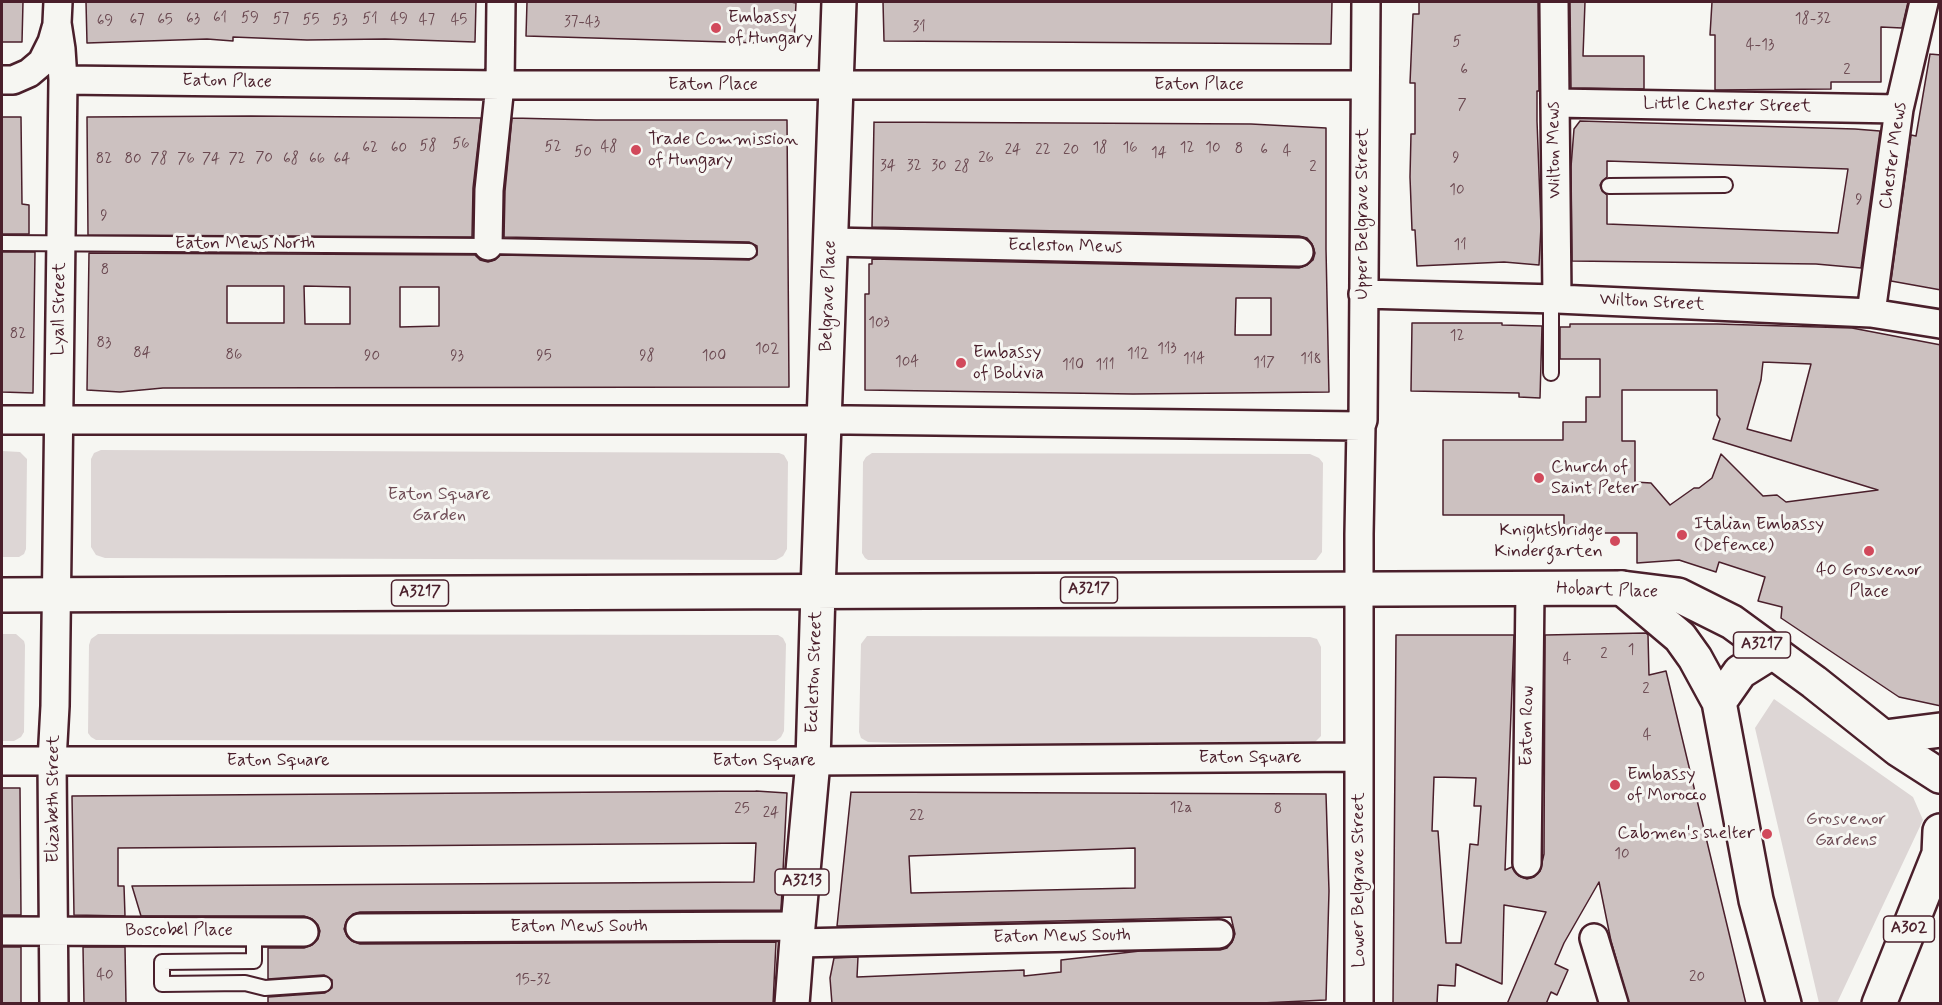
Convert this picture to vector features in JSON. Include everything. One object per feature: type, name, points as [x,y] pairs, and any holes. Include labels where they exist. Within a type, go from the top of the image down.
[{"type":"main road","name":"Belgrave Place","points":[[818,591],[840,2]]},
{"type":"main road","name":"Hobart Place","points":[[1361,589],[1622,588],[1678,595],[1732,622],[1898,748],[1941,776]]},
{"type":"main road","points":[[1622,588],[1680,637],[1695,658],[1719,702],[1756,900],[1784,1004]]},
{"type":"main road","name":"A3217","points":[[2,595],[1361,589]]},
{"type":"main road","name":"Eccleston Street","points":[[792,1004],[813,761],[818,591]]},
{"type":"main road","points":[[1719,702],[1740,672],[1772,652]]},
{"type":"main road","points":[[1885,737],[1941,730]]},
{"type":"main road","name":"A302","points":[[1880,1004],[1940,846]]},
{"type":"street","points":[[488,246],[489,190],[501,86],[501,2]]},
{"type":"street","name":"Upper Belgrave Street","points":[[1361,426],[1363,420],[1366,2]]},
{"type":"street","name":"Wilton Mews","points":[[1554,2],[1554,299]]},
{"type":"street","name":"Chester Mews","points":[[1871,313],[1899,109],[1924,2]]},
{"type":"street","name":"Lyall Street","points":[[7,80],[29,74],[42,62],[52,42],[58,12]]},
{"type":"street","name":"Lyall Street","points":[[55,594],[63,80],[58,12]]},
{"type":"street","points":[[7,80],[41,92],[48,97],[62,120]]},
{"type":"street","name":"Eaton Place","points":[[63,80],[501,86],[1364,85]]},
{"type":"street","name":"Little Chester Street","points":[[1555,103],[1899,109]]},
{"type":"street","name":"Eccleston Mews","points":[[831,242],[1299,252]]},
{"type":"street","name":"Wilton Street","points":[[1363,294],[1554,299],[1871,313],[1941,324]]},
{"type":"street","points":[[2,420],[825,420],[1361,426],[1359,757]]},
{"type":"street","name":"Eaton Row","points":[[1527,863],[1530,589]]},
{"type":"street","name":"Elizabeth Street","points":[[54,1004],[52,761],[55,706],[55,594]]},
{"type":"street","name":"Eaton Square","points":[[2,761],[813,761],[1359,757]]},
{"type":"street","name":"Lower Belgrave Street","points":[[1359,757],[1359,1004]]},
{"type":"street","name":"Eaton Mews South","points":[[360,928],[797,935],[1219,934]]},
{"type":"street","name":"Boscobel Place","points":[[2,931],[304,932]]},
{"type":"street","points":[[1594,938],[1614,1004]]},
{"type":"lane","points":[[1609,186],[1725,185]]},
{"type":"lane","name":"Eaton Mews North","points":[[2,243],[488,246],[749,251]]},
{"type":"lane","points":[[1551,373],[1554,299]]},
{"type":"lane","points":[[254,931],[254,961],[162,962],[162,984],[245,982],[265,988],[324,984]]},
{"type":"green space","name":"Eaton Square Garden","points":[[101,450],[779,453],[784,455],[788,462],[787,549],[783,556],[776,560],[105,558],[96,555],[91,547],[91,459],[94,453]]},
{"type":"green space","points":[[2,451],[20,452],[27,459],[26,549],[19,557],[2,557]]},
{"type":"green space","points":[[872,453],[1310,454],[1319,458],[1323,463],[1322,552],[1316,560],[868,560],[862,553],[863,462]]},
{"type":"green space","points":[[2,634],[16,634],[25,645],[24,732],[14,741],[2,741]]},
{"type":"green space","points":[[98,634],[778,635],[786,644],[784,731],[776,741],[96,740],[88,733],[89,645],[91,639]]},
{"type":"green space","points":[[867,636],[1310,637],[1317,639],[1321,647],[1321,736],[1314,743],[868,742],[861,738],[859,732],[861,644]]},
{"type":"green space","name":"Grosvenor Gardens","points":[[1774,699],[1913,797],[1923,820],[1837,1003],[1819,1003],[1755,728]]},
{"type":"building","points":[[2,2],[23,2],[22,42],[2,42]]},
{"type":"building","points":[[86,2],[476,2],[475,42],[233,37],[233,41],[207,39],[87,43]]},
{"type":"building","points":[[527,2],[791,2],[796,3],[794,44],[526,36]]},
{"type":"building","points":[[883,2],[1332,2],[1331,44],[884,41]]},
{"type":"building","points":[[1419,2],[1538,2],[1537,121],[1541,227],[1539,265],[1504,262],[1417,266],[1415,230],[1412,230],[1410,177],[1411,134],[1415,134],[1415,83],[1410,83],[1413,14],[1419,14]]},
{"type":"building","points":[[1570,2],[1585,2],[1583,56],[1644,56],[1644,89],[1571,88]]},
{"type":"building","points":[[1712,2],[1908,2],[1902,28],[1881,27],[1881,82],[1831,82],[1831,89],[1715,90],[1715,35],[1710,35]]},
{"type":"building","points":[[1930,54],[1941,55],[1941,290],[1891,281],[1911,135],[1916,136]]},
{"type":"building","points":[[2,117],[21,117],[22,204],[29,205],[29,234],[2,234]]},
{"type":"building","points":[[87,117],[481,118],[473,188],[472,237],[88,235]]},
{"type":"building","points":[[512,118],[787,120],[789,387],[163,388],[120,392],[87,390],[89,253],[475,255],[480,260],[488,262],[500,255],[749,260],[757,255],[757,246],[749,242],[504,237],[505,191]],"holes":[[[227,286],[284,286],[284,323],[227,323]],[[304,286],[350,287],[350,324],[305,324]],[[400,287],[439,287],[439,326],[400,327]]]},
{"type":"building","points":[[1580,121],[1880,131],[1861,268],[1816,264],[1572,261],[1571,167],[1574,129]],"holes":[[[1607,161],[1848,169],[1838,233],[1607,224],[1607,195],[1602,191],[1600,185],[1607,177]]]},
{"type":"building","points":[[874,122],[1251,124],[1326,128],[1329,392],[1133,394],[865,390],[865,294],[869,294],[869,264],[872,264],[872,259],[1299,268],[1313,260],[1315,253],[1307,238],[1299,236],[872,227]],"holes":[[[1236,298],[1271,298],[1271,335],[1235,335]]]},
{"type":"building","points":[[2,252],[35,252],[33,393],[2,392]]},
{"type":"building","points":[[1412,323],[1502,323],[1502,325],[1542,326],[1540,398],[1519,397],[1519,393],[1411,391]]},
{"type":"building","points":[[1570,324],[1717,324],[1852,328],[1941,345],[1941,706],[1899,697],[1781,618],[1782,607],[1758,601],[1765,577],[1719,562],[1716,572],[1679,560],[1637,563],[1637,533],[1564,533],[1564,515],[1443,515],[1443,440],[1563,440],[1563,422],[1586,422],[1586,397],[1600,397],[1600,359],[1560,359],[1560,327],[1570,327]],"holes":[[[1763,362],[1811,364],[1791,441],[1747,429],[1761,380]],[[1622,390],[1717,390],[1717,415],[1720,419],[1713,439],[1878,490],[1786,502],[1777,495],[1763,496],[1721,454],[1712,478],[1670,505],[1651,483],[1635,482],[1635,441],[1622,441]]]},
{"type":"building","points":[[1646,633],[1648,635],[1649,675],[1666,671],[1746,1004],[1629,1004],[1611,941],[1599,882],[1564,943],[1555,964],[1568,970],[1557,995],[1551,992],[1546,1004],[1507,1004],[1546,912],[1504,905],[1502,984],[1456,964],[1455,986],[1438,985],[1437,1004],[1393,1004],[1396,635],[1514,635],[1505,870],[1512,867],[1519,876],[1527,879],[1534,877],[1540,871],[1544,854],[1545,635]],"holes":[[[1434,777],[1476,778],[1474,806],[1481,806],[1478,845],[1470,844],[1461,943],[1446,943],[1438,831],[1432,831]]]},
{"type":"building","points":[[2,788],[20,788],[21,915],[2,915]]},
{"type":"building","points":[[756,791],[787,793],[781,910],[360,912],[353,914],[347,920],[344,929],[352,941],[360,944],[776,942],[773,1004],[268,1004],[268,997],[325,993],[332,988],[332,980],[324,975],[268,979],[268,948],[304,948],[312,945],[318,939],[320,931],[312,919],[304,916],[141,916],[132,886],[754,882],[756,843],[118,848],[118,886],[124,886],[125,916],[74,915],[72,796]]},
{"type":"building","points":[[851,792],[1326,794],[1329,891],[1326,1000],[1240,1004],[832,1004],[830,978],[834,958],[858,957],[857,977],[1024,970],[1024,976],[1061,972],[1061,960],[1140,951],[1220,950],[1227,948],[1235,934],[1231,917],[837,926]],"holes":[[[1135,848],[1135,888],[911,893],[909,856]]]},
{"type":"building","points":[[2,947],[21,947],[21,1004],[2,1004]]},
{"type":"building","points":[[83,947],[125,947],[126,1004],[84,1004]]},
{"type":"place","name":"Embassy of Hungary","points":[[716,28]]},
{"type":"place","name":"Trade Commission of Hungary","points":[[636,150]]},
{"type":"place","name":"Embassy of Bolivia","points":[[961,363]]},
{"type":"place","name":"Church of Saint Peter","points":[[1539,478]]},
{"type":"place","name":"Italian Embassy (Defence)","points":[[1682,535]]},
{"type":"place","name":"Knightsbridge Kindergarten","points":[[1615,541]]},
{"type":"place","name":"40 Grosvenor Place","points":[[1869,551]]},
{"type":"place","name":"Embassy of Morocco","points":[[1615,785]]},
{"type":"place","name":"Cabmen's shelter","points":[[1767,834]]}]
